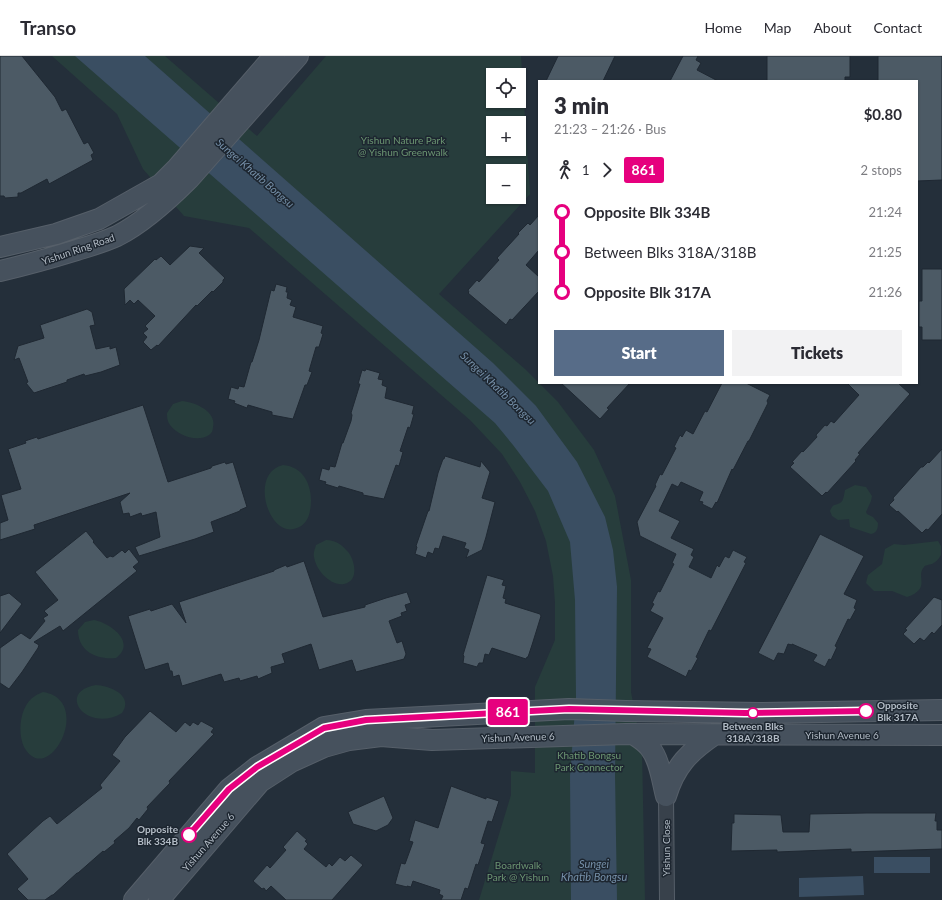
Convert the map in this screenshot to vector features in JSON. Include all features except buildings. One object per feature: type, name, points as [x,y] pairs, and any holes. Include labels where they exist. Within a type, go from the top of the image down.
[{"type":"main road","name":"Yishun Ring Road","points":[[0,271],[36,263],[99,243],[118,235],[138,223],[170,197],[183,173],[230,107],[274,56]]},
{"type":"main road","name":"Yishun Ring Road","points":[[0,247],[56,234],[98,219],[183,173],[232,131],[298,56]]},
{"type":"main road","points":[[31,240],[36,263]]},
{"type":"main road","name":"Yishun Avenue 6","points":[[134,900],[229,789],[257,767],[324,728],[366,720],[561,710],[768,713],[942,710]]},
{"type":"main road","points":[[630,734],[644,741],[656,758],[666,796]]},
{"type":"main road","name":"Yishun Avenue 6","points":[[159,900],[260,782],[291,762],[324,747],[349,740],[381,736],[432,740],[630,734],[942,735]]},
{"type":"main road","points":[[666,796],[670,782],[681,762],[692,751],[714,735]]},
{"type":"street","name":"Yishun Close","points":[[666,796],[667,900]]},
{"type":"green space","name":"Khatib Bongsu Park Connector","points":[[52,56],[165,56],[257,136],[326,56],[521,56],[522,68],[486,68],[486,108],[524,108],[525,116],[486,116],[486,156],[526,156],[526,133],[530,194],[526,198],[526,164],[486,164],[486,204],[521,204],[439,294],[525,369],[538,382],[538,384],[540,384],[558,402],[594,450],[615,496],[631,580],[631,692],[642,750],[645,900],[479,900],[511,795],[511,771],[535,773],[535,687],[555,640],[553,576],[546,541],[535,511],[520,482],[502,454],[470,420],[249,228],[184,216],[143,169],[117,114]]},
{"type":"green space","points":[[182,401],[204,408],[212,416],[213,430],[210,434],[204,437],[193,438],[182,435],[173,429],[168,420],[167,413],[173,404]]},
{"type":"green space","points":[[283,465],[292,467],[304,476],[310,490],[311,507],[309,515],[304,523],[297,528],[287,529],[278,524],[271,515],[266,504],[266,480],[272,470]]},
{"type":"green space","points":[[855,485],[866,487],[872,496],[866,512],[878,523],[875,533],[871,534],[850,527],[849,519],[838,520],[832,516],[830,511],[831,508],[842,501],[845,490]]},
{"type":"green space","points":[[326,540],[333,541],[341,545],[349,553],[353,561],[354,575],[349,582],[339,584],[329,580],[324,576],[315,562],[314,551],[316,545]]},
{"type":"green space","points":[[938,541],[941,546],[941,555],[935,562],[924,567],[921,575],[921,586],[915,594],[907,597],[892,591],[874,591],[866,583],[868,575],[882,564],[885,549],[894,544],[904,545]]},
{"type":"green space","points":[[94,620],[107,625],[119,634],[124,646],[122,652],[116,658],[95,656],[81,644],[78,630],[85,622]]},
{"type":"green space","points":[[96,685],[108,687],[123,696],[125,707],[122,713],[109,718],[97,718],[80,710],[77,702],[78,695],[84,689]]},
{"type":"green space","points":[[43,692],[58,698],[65,710],[66,724],[62,739],[54,751],[44,758],[34,757],[24,747],[20,727],[23,712],[26,706],[30,700]]},
{"type":"water","name":"Sungei Khatib Bongsu","points":[[75,56],[145,56],[493,363],[536,406],[577,462],[605,517],[613,550],[617,587],[615,774],[617,900],[571,900],[570,776],[576,697],[575,600],[570,542],[548,491],[495,423]]},
{"type":"water","points":[[874,857],[930,857],[930,873],[874,873]]},
{"type":"water","points":[[863,876],[864,895],[799,897],[799,878]]},
{"type":"bus line","name":"861","points":[[189,835],[229,789],[257,767],[324,728],[366,720],[569,709],[745,713],[866,711]]},
{"type":"place","name":"Opposite Blk 317A","points":[[866,711]]},
{"type":"place","name":"Between Blks 318A/318B","points":[[753,713]]},
{"type":"place","name":"Opposite Blk 334B","points":[[189,835]]},
{"type":"park label","name":"Yishun Nature Park @ Yishun Greenwalk","points":[[403,146]]},
{"type":"park label","name":"Boardwalk Park @ Yishun","points":[[518,870]]}]
